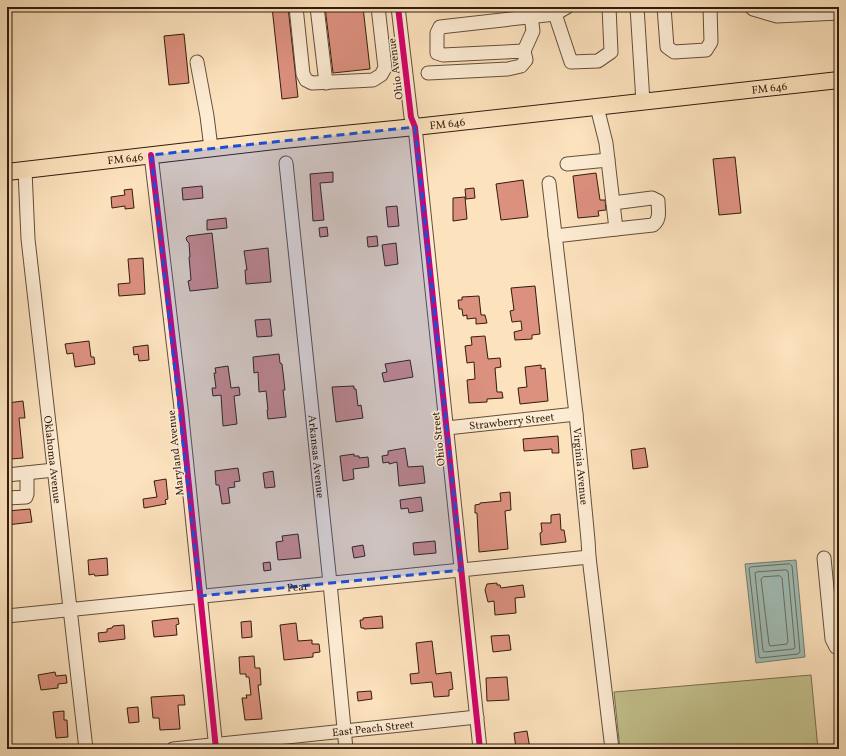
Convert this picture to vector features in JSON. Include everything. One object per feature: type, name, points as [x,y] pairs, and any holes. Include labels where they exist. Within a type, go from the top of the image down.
[{"type":"main road","name":"FM 646","points":[[7,172],[211,148],[839,80]]},
{"type":"street","points":[[296,7],[303,74],[306,80],[312,83],[373,80],[381,75],[385,68],[378,7]]},
{"type":"street","points":[[317,7],[326,82]]},
{"type":"street","name":"Ohio Avenue","points":[[398,7],[410,117],[415,127]]},
{"type":"street","points":[[524,51],[443,55],[437,52],[437,33],[440,27],[555,14],[567,7]]},
{"type":"street","points":[[555,14],[571,62],[598,61],[612,52],[609,7]]},
{"type":"street","points":[[637,7],[643,102]]},
{"type":"street","points":[[664,7],[667,47],[674,52],[706,50],[711,42],[710,7]]},
{"type":"street","points":[[751,7],[753,9],[777,16],[839,13]]},
{"type":"street","points":[[428,73],[508,69],[521,66],[526,60],[524,51],[533,31],[531,16]]},
{"type":"street","points":[[197,62],[211,148]]},
{"type":"street","points":[[597,106],[606,144],[616,229]]},
{"type":"street","name":"Ohio Street","points":[[415,127],[480,749]]},
{"type":"street","name":"Maryland Avenue","points":[[151,155],[180,408],[216,747]]},
{"type":"street","points":[[567,164],[608,160]]},
{"type":"street","name":"Arkansas Avenue","points":[[286,164],[346,749]]},
{"type":"street","name":"Oklahoma Avenue","points":[[25,170],[28,239],[86,749]]},
{"type":"street","name":"Virginia Avenue","points":[[549,183],[576,414],[589,557],[612,749]]},
{"type":"street","points":[[554,236],[653,225],[657,222],[659,217],[658,201],[652,198],[613,203]]},
{"type":"street","name":"Strawberry Street","points":[[447,428],[576,414]]},
{"type":"street","points":[[7,475],[54,470]]},
{"type":"street","points":[[7,498],[26,496],[27,473]]},
{"type":"street","name":"Pear","points":[[7,616],[589,557]]},
{"type":"street","points":[[824,558],[833,582],[832,639],[836,647],[839,648]]},
{"type":"street","name":"East Peach Street","points":[[173,749],[216,747],[477,717]]},
{"type":"highlighted area","points":[[415,127],[462,570],[200,596],[151,155]]},
{"type":"shaded area","points":[[811,675],[818,749],[620,749],[614,692]]},
{"type":"water","points":[[796,560],[805,657],[756,663],[745,564]]},
{"type":"building","points":[[272,7],[288,7],[298,97],[282,99]]},
{"type":"building","points":[[325,7],[363,7],[370,69],[333,73]]},
{"type":"building","points":[[184,34],[189,83],[169,85],[164,36]]},
{"type":"building","points":[[735,157],[741,213],[719,215],[713,159]]},
{"type":"building","points":[[333,172],[333,182],[320,183],[324,220],[313,221],[310,174]]},
{"type":"building","points":[[596,173],[600,200],[605,200],[606,210],[598,211],[599,216],[578,218],[573,176]]},
{"type":"building","points":[[523,180],[528,217],[501,220],[496,184]]},
{"type":"building","points":[[202,186],[203,198],[183,200],[182,188]]},
{"type":"building","points":[[474,188],[475,198],[466,199],[465,189]]},
{"type":"building","points":[[132,189],[134,208],[125,209],[125,206],[112,208],[111,197],[125,195],[124,190]]},
{"type":"building","points":[[465,197],[467,219],[453,221],[453,198]]},
{"type":"building","points":[[397,206],[399,226],[388,227],[386,207]]},
{"type":"building","points":[[226,218],[227,228],[207,230],[207,220]]},
{"type":"building","points":[[327,227],[328,236],[320,237],[319,228]]},
{"type":"building","points":[[212,233],[218,288],[190,291],[188,281],[191,280],[189,243],[186,238],[188,236]]},
{"type":"building","points":[[377,236],[378,246],[368,247],[367,237]]},
{"type":"building","points":[[396,243],[398,264],[385,266],[382,245]]},
{"type":"building","points":[[268,248],[271,282],[246,284],[245,270],[247,270],[244,251]]},
{"type":"building","points":[[143,258],[145,294],[119,296],[118,284],[130,283],[128,259]]},
{"type":"building","points":[[535,286],[540,334],[532,335],[532,339],[515,340],[514,332],[522,330],[521,321],[512,322],[510,311],[514,310],[511,288]]},
{"type":"building","points":[[479,296],[481,315],[485,315],[487,323],[476,324],[476,318],[467,319],[467,315],[463,316],[462,309],[459,309],[458,300],[462,300],[462,297]]},
{"type":"building","points":[[270,319],[272,336],[257,337],[255,320]]},
{"type":"building","points":[[485,336],[488,359],[500,358],[501,367],[495,368],[497,392],[502,392],[503,398],[487,399],[487,402],[469,403],[467,380],[475,379],[474,362],[467,363],[465,346],[472,345],[471,337]]},
{"type":"building","points":[[89,341],[91,357],[94,357],[95,364],[75,367],[73,353],[67,354],[65,344]]},
{"type":"building","points":[[148,345],[149,360],[139,361],[138,354],[134,355],[133,347]]},
{"type":"building","points":[[279,354],[280,363],[282,364],[285,390],[283,390],[286,417],[268,419],[266,391],[259,392],[258,372],[254,373],[253,357]]},
{"type":"building","points":[[410,360],[413,377],[384,382],[382,373],[387,372],[385,364]]},
{"type":"building","points":[[541,365],[541,369],[545,368],[548,401],[520,404],[518,388],[527,387],[525,367]]},
{"type":"building","points":[[228,366],[231,388],[239,387],[240,395],[234,396],[237,424],[223,426],[221,395],[213,396],[212,388],[216,388],[214,373],[216,373],[215,368]]},
{"type":"building","points":[[354,386],[354,389],[356,389],[358,406],[361,405],[363,418],[336,422],[332,387]]},
{"type":"building","points":[[23,401],[25,418],[19,418],[23,458],[11,459],[9,443],[7,443],[7,403]]},
{"type":"building","points":[[558,436],[559,453],[552,453],[552,449],[524,451],[523,439]]},
{"type":"building","points":[[405,448],[408,467],[423,466],[425,483],[399,486],[397,462],[389,464],[389,462],[383,463],[382,456],[388,455],[388,451]]},
{"type":"building","points":[[645,448],[648,467],[633,469],[631,450]]},
{"type":"building","points":[[354,454],[354,456],[359,456],[359,458],[368,457],[369,467],[353,469],[354,479],[343,481],[340,456]]},
{"type":"building","points":[[238,468],[240,481],[234,482],[235,487],[228,488],[230,503],[222,504],[219,485],[216,485],[215,471]]},
{"type":"building","points":[[273,471],[275,487],[265,488],[263,473]]},
{"type":"building","points":[[166,479],[168,499],[165,500],[166,504],[144,508],[143,499],[157,497],[154,481]]},
{"type":"building","points":[[510,492],[511,510],[505,511],[508,549],[479,552],[477,513],[475,513],[475,505],[480,503],[501,501],[500,493]]},
{"type":"building","points":[[421,497],[423,511],[409,513],[408,508],[401,509],[400,500]]},
{"type":"building","points":[[30,509],[32,522],[7,525],[7,511]]},
{"type":"building","points":[[560,514],[561,530],[564,530],[566,542],[541,545],[541,523],[551,523],[551,515]]},
{"type":"building","points":[[298,534],[301,558],[278,560],[276,542],[283,541],[282,536]]},
{"type":"building","points":[[435,541],[436,553],[414,555],[413,543]]},
{"type":"building","points":[[363,545],[365,556],[354,558],[352,547]]},
{"type":"building","points":[[107,558],[108,575],[89,575],[88,560]]},
{"type":"building","points":[[270,562],[271,570],[264,571],[263,563]]},
{"type":"building","points":[[497,583],[497,585],[500,585],[501,588],[523,585],[525,597],[515,598],[516,613],[495,615],[494,601],[488,602],[485,590],[487,584]]},
{"type":"building","points":[[382,616],[383,628],[361,628],[360,620],[363,620],[363,618]]},
{"type":"building","points":[[178,618],[179,624],[176,625],[177,635],[154,637],[152,621]]},
{"type":"building","points":[[251,621],[252,637],[242,638],[241,622]]},
{"type":"building","points":[[296,623],[298,641],[312,640],[312,644],[319,644],[320,652],[313,653],[313,657],[284,660],[280,625]]},
{"type":"building","points":[[124,625],[125,639],[99,642],[98,633],[107,632],[107,629],[112,628],[113,626]]},
{"type":"building","points":[[509,635],[511,650],[493,652],[491,636]]},
{"type":"building","points":[[432,641],[436,674],[451,672],[453,689],[449,690],[449,696],[434,697],[432,682],[411,684],[410,674],[419,673],[416,643]]},
{"type":"building","points":[[254,656],[255,668],[260,668],[261,685],[258,685],[262,719],[245,720],[242,698],[247,698],[246,695],[251,695],[249,677],[246,677],[246,674],[240,674],[239,657]]},
{"type":"building","points":[[55,672],[56,676],[66,675],[67,683],[58,684],[58,688],[41,690],[38,675]]},
{"type":"building","points":[[507,677],[509,700],[487,701],[486,678]]},
{"type":"building","points":[[371,691],[372,699],[358,701],[357,692]]},
{"type":"building","points":[[184,695],[185,705],[178,705],[180,729],[160,730],[159,718],[153,718],[151,697]]},
{"type":"building","points":[[138,707],[139,722],[129,723],[127,708]]},
{"type":"building","points":[[64,711],[64,720],[67,720],[68,737],[56,738],[53,712]]},
{"type":"building","points":[[527,731],[530,749],[516,749],[514,733]]},
{"type":"cycle path","points":[[398,7],[411,117],[415,127],[480,749]]},
{"type":"cycle path","points":[[151,155],[181,408],[216,749]]}]
